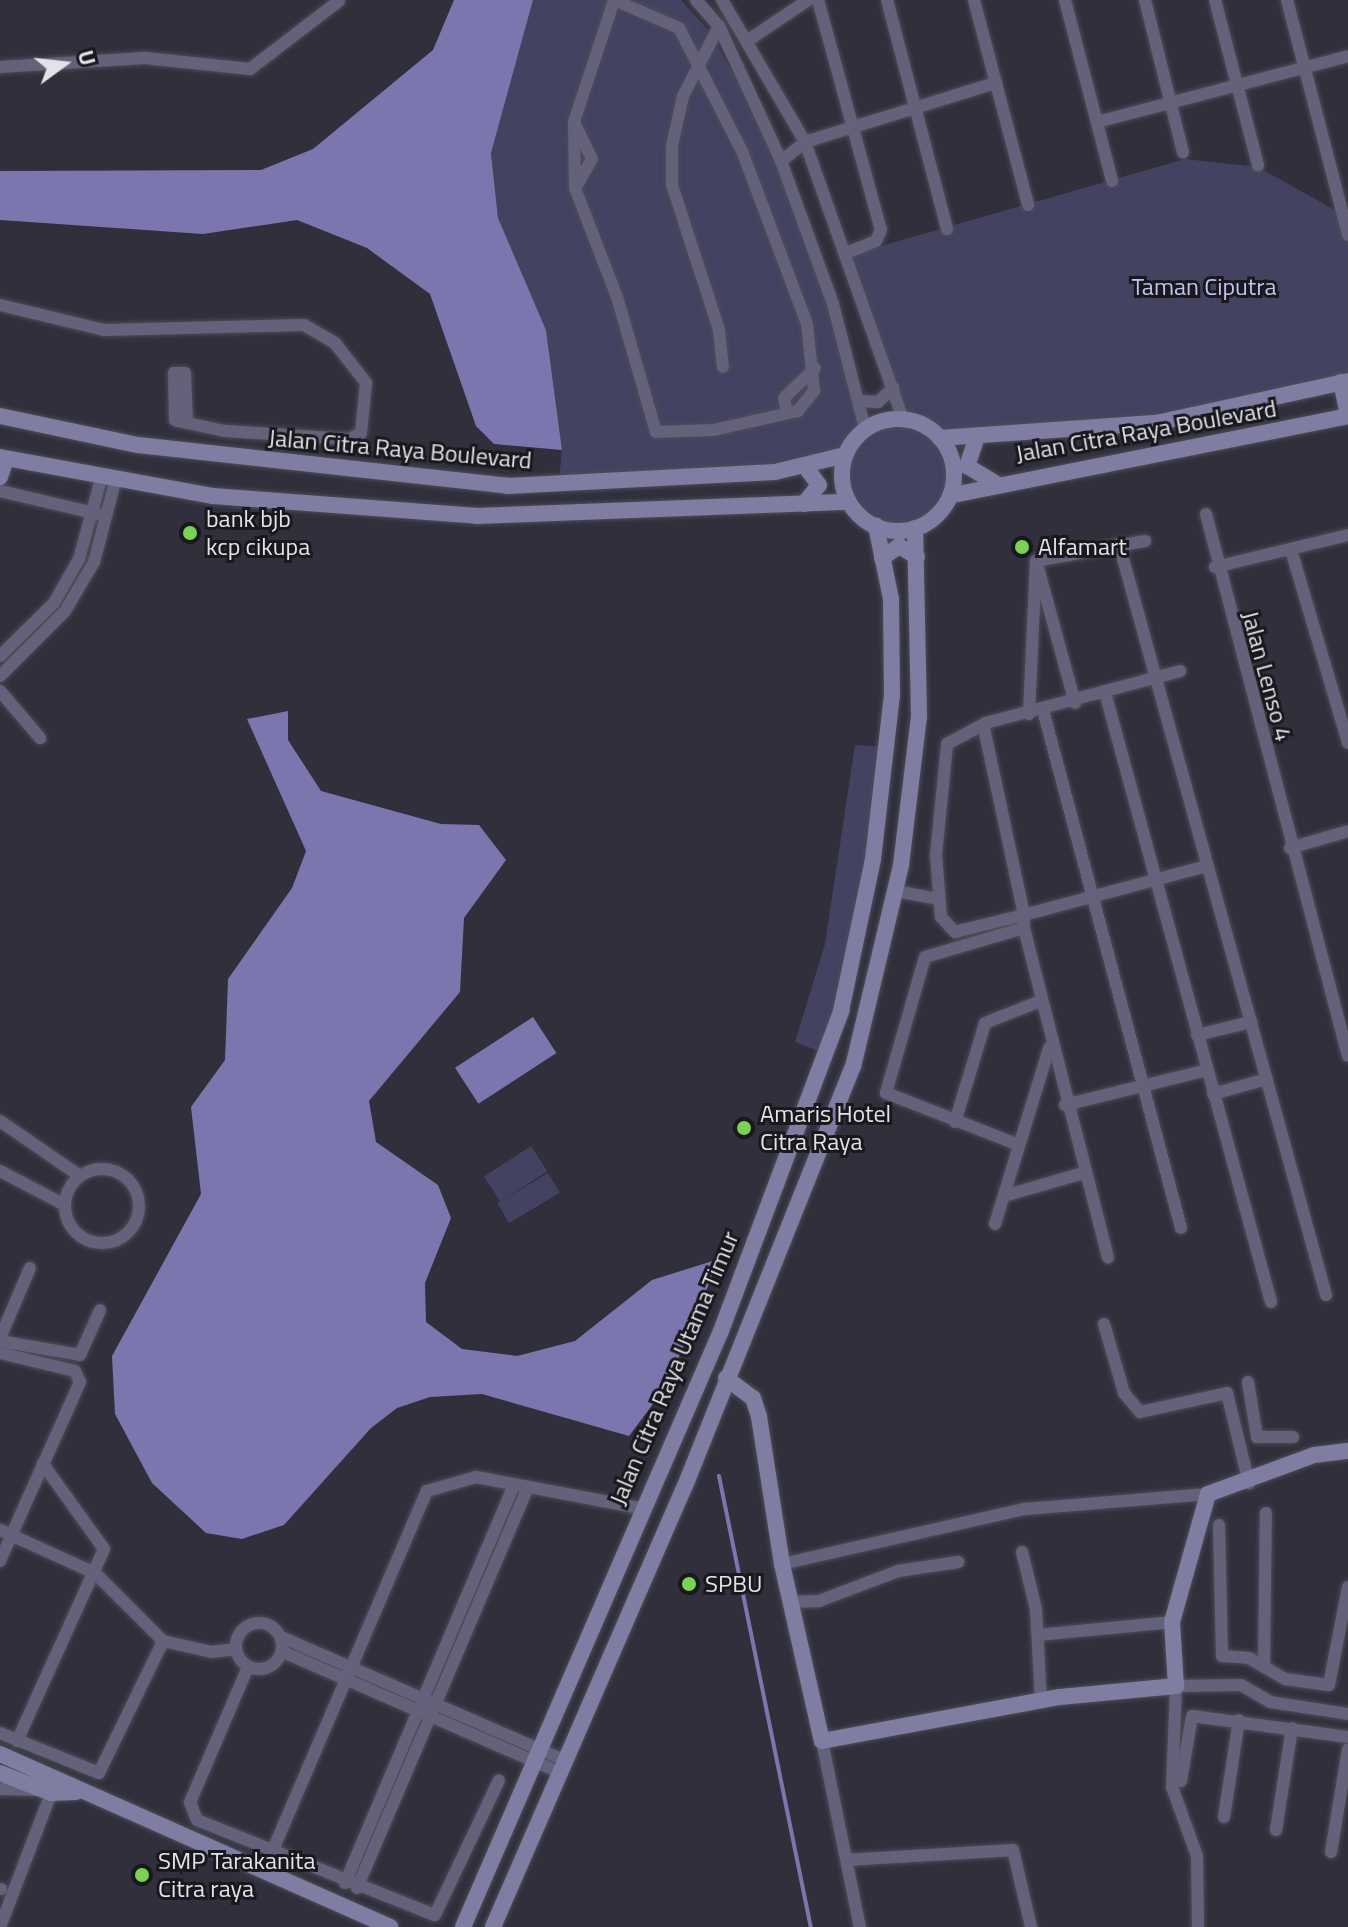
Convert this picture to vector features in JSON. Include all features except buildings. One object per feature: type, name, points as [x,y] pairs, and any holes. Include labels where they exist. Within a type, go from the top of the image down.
[{"type":"main road","points":[[1345,382],[1348,416]]},
{"type":"main road","name":"Jalan Citra Raya Boulevard","points":[[940,438],[1156,423],[1345,382]]},
{"type":"main road","name":"Jalan Citra Raya Boulevard","points":[[0,416],[138,445],[478,484],[592,484],[804,465],[845,455]]},
{"type":"main road","name":"Jalan Citra Raya Boulevard","points":[[953,495],[995,483],[1348,416]]},
{"type":"main road","points":[[903,419],[940,438],[953,469],[953,495],[915,528],[876,526],[849,502],[845,455],[865,429],[903,419]]},
{"type":"main road","points":[[977,437],[967,466],[995,483]]},
{"type":"main road","points":[[0,477],[3,458],[108,480],[278,503],[487,516],[849,502]]},
{"type":"main road","points":[[804,465],[819,485],[804,504]]},
{"type":"main road","name":"Jalan Citra Raya Utama Timur","points":[[463,1927],[770,1199],[841,1011],[873,859],[893,650],[876,526]]},
{"type":"main road","points":[[493,1927],[559,1765],[632,1604],[853,1067],[896,891],[919,716],[915,528]]},
{"type":"main road","points":[[882,558],[899,546],[917,557]]},
{"type":"main road","points":[[770,1199],[795,1210]]},
{"type":"main road","points":[[726,1378],[753,1398],[759,1417],[782,1564],[822,1741],[1041,1701],[1176,1686],[1172,1622],[1208,1494],[1348,1451]]},
{"type":"main road","points":[[604,1593],[632,1604]]},
{"type":"main road","points":[[0,1754],[50,1787]]},
{"type":"main road","points":[[0,1773],[76,1792],[390,1927]]},
{"type":"street","points":[[0,67],[145,58],[250,69],[339,0]]},
{"type":"street","points":[[614,0],[675,25],[700,62],[780,238],[815,368],[811,401],[787,413],[714,430],[656,432],[617,297],[575,188],[574,122],[614,0]]},
{"type":"street","points":[[696,0],[719,26],[781,161],[833,304],[865,429]]},
{"type":"street","points":[[750,39],[808,0]]},
{"type":"street","points":[[818,0],[855,125],[881,236],[849,252]]},
{"type":"street","points":[[887,0],[947,229]]},
{"type":"street","points":[[974,0],[1028,205]]},
{"type":"street","points":[[1065,0],[1101,121],[1112,181]]},
{"type":"street","points":[[1145,0],[1183,152]]},
{"type":"street","points":[[1215,0],[1258,165]]},
{"type":"street","points":[[1287,0],[1348,235]]},
{"type":"street","points":[[729,3],[805,142],[849,252],[903,419]]},
{"type":"street","points":[[719,26],[675,120],[672,185],[719,330],[723,367]]},
{"type":"street","points":[[1101,121],[1348,56]]},
{"type":"street","points":[[781,161],[805,142],[915,105],[996,83]]},
{"type":"street","points":[[574,122],[592,159],[575,188]]},
{"type":"street","points":[[0,305],[104,330],[304,325],[335,343],[366,383],[357,437],[187,423]]},
{"type":"street","points":[[787,413],[784,398],[815,368]]},
{"type":"street","points":[[858,401],[878,402],[893,388]]},
{"type":"street","points":[[0,656],[54,603],[108,480]]},
{"type":"street","points":[[0,676],[65,611],[94,562],[112,517],[108,480]]},
{"type":"street","points":[[0,491],[112,517]]},
{"type":"street","name":"Jalan Lenso 4","points":[[1206,514],[1215,567],[1348,1056]]},
{"type":"street","points":[[1215,567],[1348,535]]},
{"type":"street","points":[[1036,561],[1145,541]]},
{"type":"street","points":[[1119,544],[1160,681],[1207,866],[1326,1295]]},
{"type":"street","points":[[1291,550],[1346,724],[1348,743]]},
{"type":"street","points":[[1036,561],[1075,703]]},
{"type":"street","points":[[1029,714],[1036,561]]},
{"type":"street","points":[[1024,922],[955,932],[938,899],[947,744],[984,728],[1160,681],[1180,671]]},
{"type":"street","points":[[0,691],[40,738]]},
{"type":"street","points":[[1106,696],[1153,880],[1271,1302]]},
{"type":"street","points":[[1043,710],[1181,1228]]},
{"type":"street","points":[[984,728],[1038,1002],[1108,1257]]},
{"type":"street","points":[[1290,848],[1348,831]]},
{"type":"street","points":[[1019,1145],[955,1122],[884,1088],[923,963],[1093,896],[1207,866]]},
{"type":"street","points":[[896,891],[938,899]]},
{"type":"street","points":[[955,1122],[985,1023],[1038,1002]]},
{"type":"street","points":[[1197,1035],[1251,1022]]},
{"type":"street","points":[[995,1224],[1050,1045]]},
{"type":"street","points":[[1065,1105],[1207,1070]]},
{"type":"street","points":[[1213,1094],[1267,1079]]},
{"type":"street","points":[[0,1121],[80,1176],[115,1171],[139,1198],[139,1216],[130,1232],[97,1244],[69,1223],[65,1205],[80,1176]]},
{"type":"street","points":[[0,1171],[65,1205]]},
{"type":"street","points":[[1004,1196],[1083,1173]]},
{"type":"street","points":[[30,1268],[0,1340],[80,1355],[100,1310]]},
{"type":"street","points":[[1104,1324],[1124,1393],[1140,1412],[1227,1393],[1249,1483]]},
{"type":"street","points":[[0,1353],[79,1376],[43,1464],[6,1533],[0,1561]]},
{"type":"street","points":[[1248,1382],[1257,1437],[1293,1435],[1298,1465]]},
{"type":"street","points":[[17,1741],[95,1573],[102,1544],[43,1464]]},
{"type":"street","points":[[272,1852],[346,1673],[427,1491],[476,1477],[640,1508]]},
{"type":"street","points":[[351,1886],[520,1487]]},
{"type":"street","points":[[782,1564],[1025,1509],[1208,1494]]},
{"type":"street","points":[[1264,1666],[1266,1513]]},
{"type":"street","points":[[1219,1525],[1217,1648],[1222,1656],[1264,1666],[1285,1679],[1329,1685],[1348,1587]]},
{"type":"street","points":[[6,1533],[95,1573],[163,1641],[212,1652],[236,1649],[252,1625],[267,1625],[281,1637],[346,1673]]},
{"type":"street","points":[[1022,1552],[1038,1635],[1041,1701]]},
{"type":"street","points":[[792,1602],[819,1601],[898,1571],[958,1562]]},
{"type":"street","points":[[1038,1635],[1172,1622]]},
{"type":"street","points":[[248,1667],[270,1667],[283,1652],[281,1637]]},
{"type":"street","points":[[0,1733],[99,1773],[163,1641]]},
{"type":"street","points":[[236,1649],[248,1667]]},
{"type":"street","points":[[283,1652],[346,1673],[559,1765]]},
{"type":"street","points":[[248,1667],[190,1802],[197,1820],[427,1915],[442,1911],[499,1780]]},
{"type":"street","points":[[1198,1927],[1197,1856],[1172,1787],[1176,1686],[1241,1685],[1270,1702],[1348,1714]]},
{"type":"street","points":[[1181,1781],[1192,1716],[1348,1737]]},
{"type":"street","points":[[1224,1817],[1239,1720]]},
{"type":"street","points":[[1276,1830],[1292,1728]]},
{"type":"street","points":[[822,1741],[860,1927]]},
{"type":"street","points":[[1331,1852],[1348,1749]]},
{"type":"street","points":[[0,1789],[50,1787],[0,1927]]},
{"type":"street","points":[[847,1860],[1013,1850],[1031,1927]]},
{"type":"green space","name":"Taman Ciputra","points":[[533,0],[681,0],[709,31],[770,139],[833,304],[864,429],[904,419],[850,255],[1185,159],[1258,167],[1340,213],[1348,235],[1348,381],[1235,408],[941,439],[953,469],[953,495],[932,519],[896,531],[864,519],[849,502],[842,468],[847,448],[781,467],[559,481],[562,450],[546,330],[498,218],[491,152]]},
{"type":"green space","points":[[855,745],[885,747],[873,859],[826,1054],[795,1042],[825,944]]},
{"type":"green space","points":[[531,1146],[547,1171],[500,1202],[484,1176]]},
{"type":"green space","points":[[548,1173],[560,1193],[509,1223],[497,1203]]},
{"type":"shaded area","points":[[454,0],[533,0],[491,153],[498,218],[546,330],[562,450],[494,444],[476,426],[430,294],[367,248],[297,220],[203,234],[0,220],[0,171],[261,170],[313,149],[433,50]]},
{"type":"shaded area","points":[[288,711],[288,740],[321,791],[441,824],[479,825],[506,860],[464,918],[460,992],[369,1101],[376,1142],[438,1185],[451,1218],[425,1283],[426,1322],[462,1349],[517,1356],[575,1341],[652,1280],[719,1259],[668,1384],[629,1436],[482,1394],[430,1397],[397,1408],[371,1428],[284,1525],[242,1539],[206,1533],[152,1483],[115,1414],[112,1356],[201,1194],[191,1107],[225,1060],[228,979],[292,888],[306,851],[247,719]]},
{"type":"shaded area","points":[[533,1017],[556,1053],[478,1104],[455,1068]]},
{"type":"waterway","points":[[719,1476],[811,1927]]},
{"type":"place","name":"bank bjb kcp cikupa","points":[[190,533]]},
{"type":"place","name":"Alfamart","points":[[1022,547]]},
{"type":"place","name":"Amaris Hotel Citra Raya","points":[[744,1128]]},
{"type":"place","name":"SPBU","points":[[689,1584]]},
{"type":"place","name":"SMP Tarakanita Citra raya","points":[[142,1875]]}]
